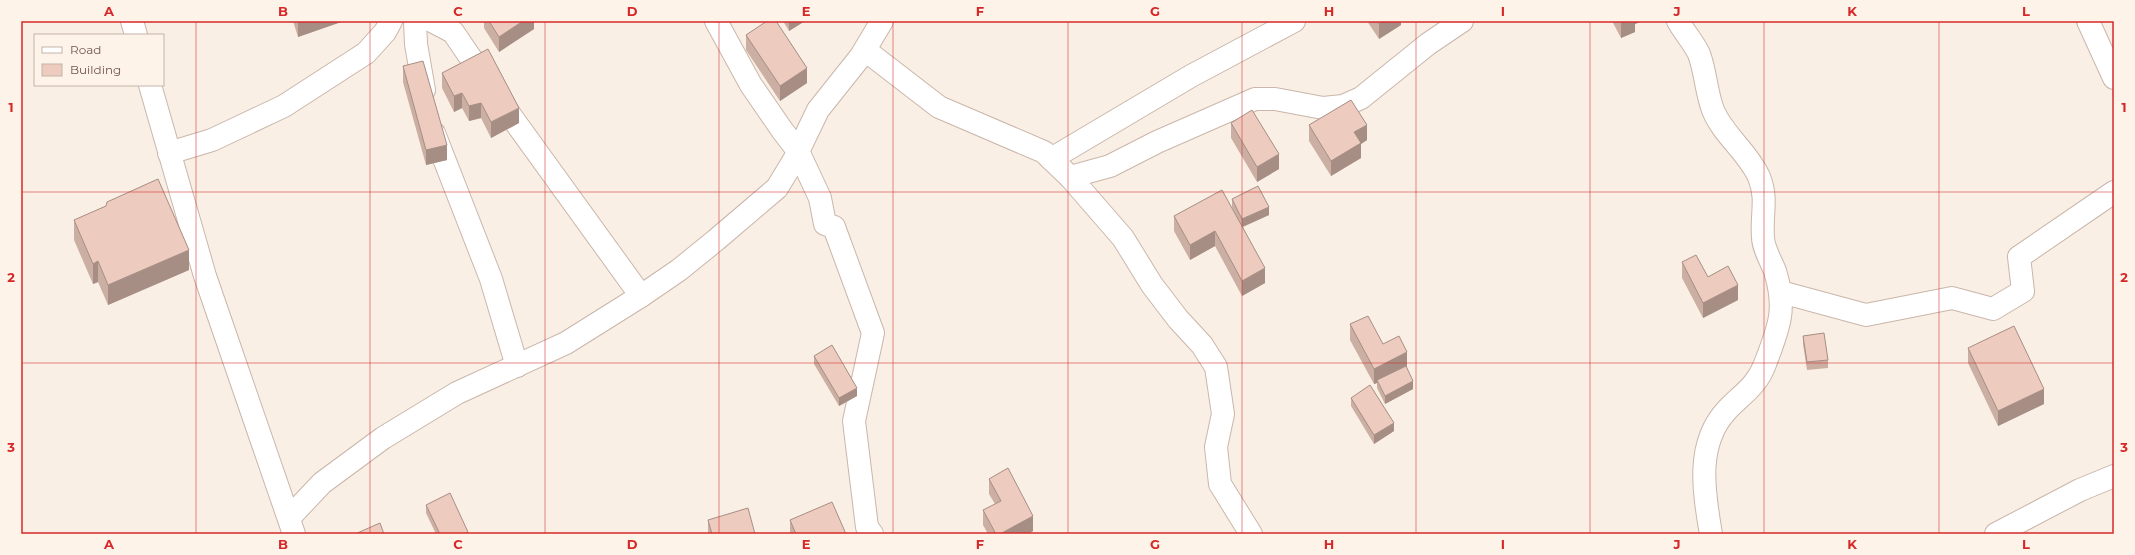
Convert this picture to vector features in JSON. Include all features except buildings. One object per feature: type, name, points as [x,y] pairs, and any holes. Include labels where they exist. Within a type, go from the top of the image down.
[{"type":"street","points":[[169,153],[212,140],[284,106],[366,53],[385,32],[390,21]]},
{"type":"street","points":[[415,21],[420,75],[423,76],[425,94],[435,138],[491,279],[517,366]]},
{"type":"street","points":[[432,21],[454,32],[500,101],[642,296]]},
{"type":"street","points":[[716,21],[751,85],[798,151],[820,198],[825,224],[834,227],[873,333],[854,420],[867,527],[872,534]]},
{"type":"street","points":[[291,526],[322,483],[383,438],[457,393],[566,343],[642,296],[679,270],[777,188],[798,151],[818,110],[865,50],[882,21]]},
{"type":"street","points":[[1051,159],[1191,76],[1294,21]]},
{"type":"street","points":[[1070,177],[1110,166],[1157,142],[1255,99],[1275,99],[1323,108],[1343,106],[1361,98],[1428,44],[1462,21]]},
{"type":"street","points":[[1678,21],[1698,53],[1706,76],[1713,111],[1744,151],[1759,177],[1765,198],[1762,238],[1781,292],[1782,314],[1765,366],[1750,390],[1726,410],[1710,434],[1704,460],[1704,496],[1711,534]]},
{"type":"street","points":[[2088,21],[2114,78]]},
{"type":"street","points":[[865,50],[939,107],[1044,152],[1070,177],[1123,238],[1152,285],[1178,319],[1202,345],[1216,367],[1223,414],[1216,447],[1220,484],[1251,534]]},
{"type":"street","points":[[150,86],[205,276],[291,526]]},
{"type":"street","points":[[1781,292],[1866,315],[1952,298],[1993,309],[2023,291],[2019,257],[2114,192]]},
{"type":"street","points":[[1996,534],[2080,490],[2114,476]]}]
